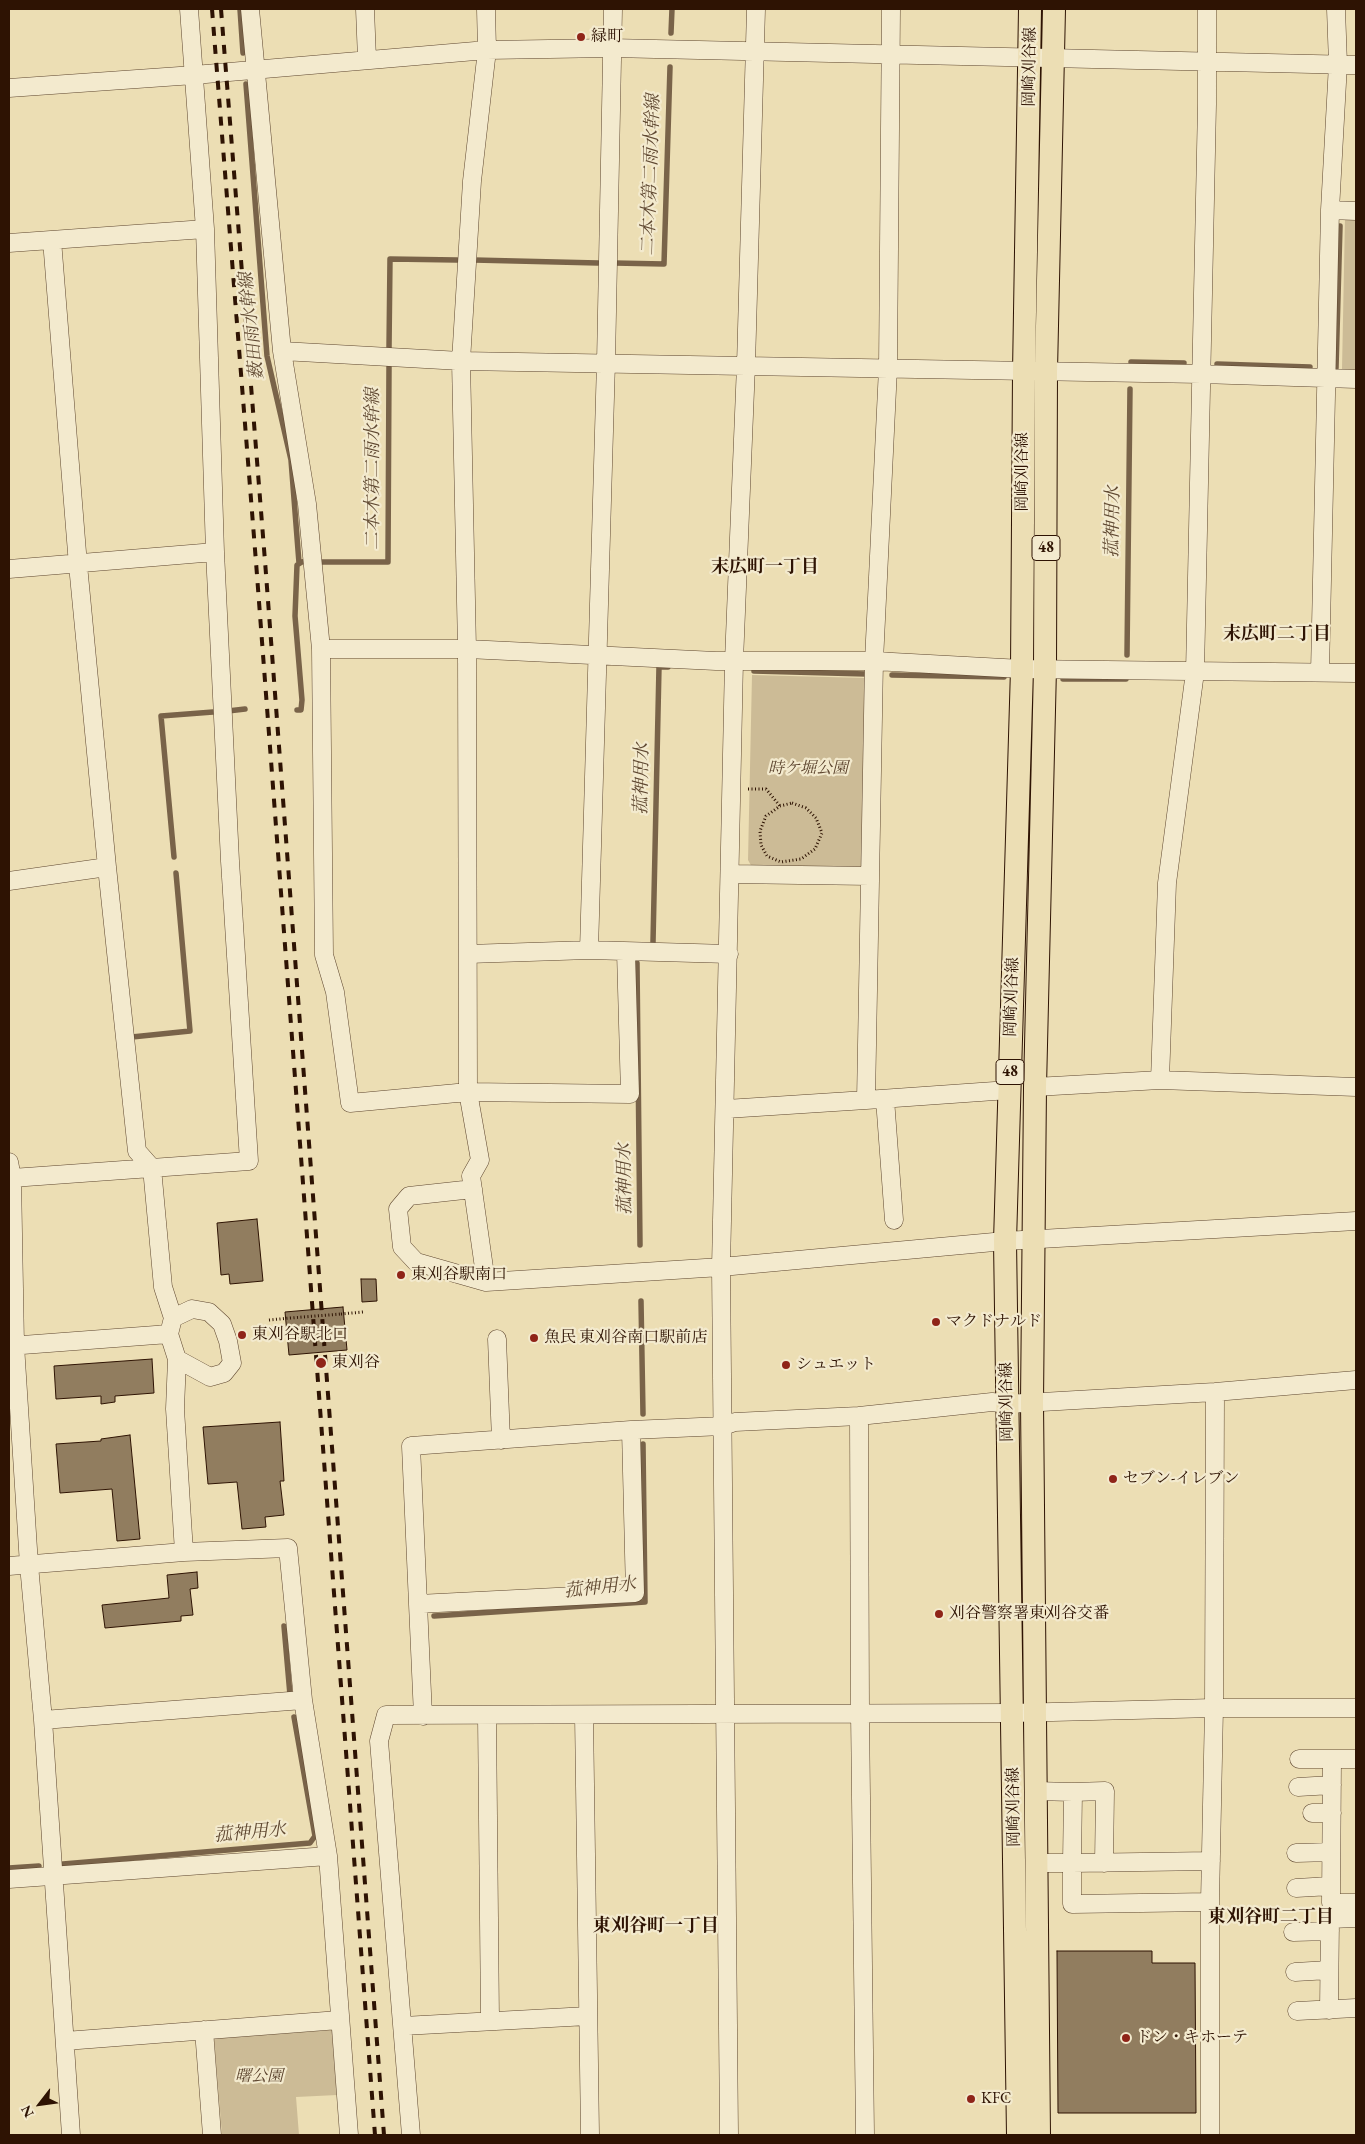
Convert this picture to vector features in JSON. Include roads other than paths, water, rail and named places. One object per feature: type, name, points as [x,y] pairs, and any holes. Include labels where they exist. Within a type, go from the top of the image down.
[{"type":"main road","name":"岡崎刈谷線","points":[[1018,2135],[1006,1240],[1022,669],[1024,372],[1030,9]]},
{"type":"main road","name":"岡崎刈谷線","points":[[1040,2135],[1035,1863],[1032,1402],[1035,1087],[1045,668],[1046,371],[1054,9]]},
{"type":"street","points":[[71,2135],[43,1720],[12,1345],[10,1170],[152,1168],[249,1161],[230,862],[215,552],[205,229],[189,9]]},
{"type":"street","points":[[250,9],[282,351],[307,504],[321,649],[324,955],[335,992],[350,1103],[468,1092],[630,1094],[626,952]]},
{"type":"street","points":[[365,9],[367,59]]},
{"type":"street","points":[[486,9],[487,50],[472,181],[461,361],[467,650],[468,1092],[480,1160],[471,1176],[486,1282]]},
{"type":"street","points":[[589,950],[606,362],[613,9]]},
{"type":"street","points":[[729,2135],[721,1267],[726,1110],[734,661],[746,365],[756,9]]},
{"type":"street","points":[[866,1100],[874,661],[888,368],[891,9]]},
{"type":"street","points":[[1160,1080],[1167,883],[1195,672],[1207,9]]},
{"type":"street","points":[[1320,672],[1330,210],[1338,64],[1336,9]]},
{"type":"street","points":[[9,88],[194,75],[487,50],[611,48],[756,50],[890,56],[1356,65]]},
{"type":"street","points":[[1330,210],[1356,210]]},
{"type":"street","points":[[9,243],[205,229]]},
{"type":"street","points":[[52,240],[78,565],[137,1151],[152,1168],[163,1287],[177,1359],[175,1409],[184,1552]]},
{"type":"street","points":[[282,351],[461,361],[606,362],[1356,379]]},
{"type":"street","points":[[9,570],[215,552]]},
{"type":"street","points":[[321,649],[467,650],[734,661],[874,661],[1022,669],[1356,673]]},
{"type":"street","points":[[9,881],[107,867]]},
{"type":"street","points":[[730,874],[870,876]]},
{"type":"street","points":[[468,954],[589,950],[729,954]]},
{"type":"street","points":[[1035,1087],[1160,1080],[1356,1087]]},
{"type":"street","points":[[726,1110],[1010,1090]]},
{"type":"street","points":[[885,1099],[894,1220]]},
{"type":"street","points":[[473,1189],[409,1196],[398,1209],[402,1247],[416,1262],[486,1282],[721,1267],[1006,1240],[1356,1221]]},
{"type":"street","points":[[12,1345],[171,1326],[192,1309],[209,1312],[222,1324],[228,1341],[232,1363],[224,1373],[210,1377],[177,1359]]},
{"type":"street","points":[[496,1340],[501,1440]]},
{"type":"street","points":[[423,1716],[411,1446],[631,1430],[723,1426],[735,1422],[859,1416],[992,1402],[1007,1404],[1215,1392],[1356,1380]]},
{"type":"street","points":[[1210,2135],[1210,1902],[1214,1708],[1215,1392]]},
{"type":"street","points":[[859,1416],[865,2135]]},
{"type":"street","points":[[418,1604],[635,1593],[631,1430]]},
{"type":"street","points":[[9,1566],[184,1552],[288,1548],[303,1700],[328,1856],[348,2135]]},
{"type":"street","points":[[43,1720],[303,1700]]},
{"type":"street","points":[[411,2135],[380,1741],[386,1715],[1012,1713],[1214,1708],[1356,1708]]},
{"type":"street","points":[[584,1715],[590,2135]]},
{"type":"street","points":[[487,1716],[490,2022]]},
{"type":"street","points":[[1299,1759],[1356,1759]]},
{"type":"street","points":[[1332,1759],[1331,1903],[1356,1902]]},
{"type":"street","points":[[1298,1787],[1332,1785]]},
{"type":"street","points":[[1035,1791],[1105,1791],[1104,1863]]},
{"type":"street","points":[[1073,1792],[1072,1904],[1210,1902]]},
{"type":"street","points":[[1312,1813],[1332,1813]]},
{"type":"street","points":[[1296,1853],[1331,1852]]},
{"type":"street","points":[[9,1879],[328,1856]]},
{"type":"street","points":[[1035,1863],[1211,1861]]},
{"type":"street","points":[[1296,1888],[1331,1886]]},
{"type":"street","points":[[1329,2010],[1330,1919],[1356,1918]]},
{"type":"street","points":[[1293,1932],[1330,1931]]},
{"type":"street","points":[[1295,1972],[1329,1970]]},
{"type":"street","points":[[1298,2011],[1356,2008]]},
{"type":"street","points":[[403,2026],[588,2016]]},
{"type":"street","points":[[65,2041],[339,2020]]},
{"type":"street","points":[[204,2030],[212,2135]]},
{"type":"waterway","name":"薮田雨水幹線","points":[[240,9],[243,53]]},
{"type":"waterway","name":"二本木第二雨水幹線","points":[[671,33],[672,9]]},
{"type":"waterway","name":"二本木第二雨水幹線","points":[[614,263],[664,264],[670,67]]},
{"type":"waterway","name":"薮田雨水幹線","points":[[246,84],[267,356],[291,460],[299,563]]},
{"type":"waterway","name":"菰神用水","points":[[1336,368],[1340,226]]},
{"type":"waterway","name":"二本木第二雨水幹線","points":[[389,348],[390,259],[457,260]]},
{"type":"waterway","name":"二本木第二雨水幹線","points":[[474,260],[598,263]]},
{"type":"waterway","name":"菰神用水","points":[[1131,362],[1184,363]]},
{"type":"waterway","name":"菰神用水","points":[[1217,364],[1310,367]]},
{"type":"waterway","name":"二本木第二雨水幹線","points":[[319,562],[388,562],[389,367]]},
{"type":"waterway","name":"菰神用水","points":[[1127,655],[1130,389]]},
{"type":"waterway","name":"二本木第二雨水幹線","points":[[297,710],[301,710],[302,700],[295,616],[297,565],[302,562]]},
{"type":"waterway","name":"菰神用水","points":[[653,942],[659,667],[668,667]]},
{"type":"waterway","name":"菰神用水","points":[[754,671],[866,674]]},
{"type":"waterway","name":"菰神用水","points":[[892,675],[1004,677]]},
{"type":"waterway","name":"菰神用水","points":[[1063,679],[1126,679]]},
{"type":"waterway","name":"二本木第二雨水幹線","points":[[228,711],[245,709]]},
{"type":"waterway","name":"二本木第二雨水幹線","points":[[174,857],[161,716],[213,712]]},
{"type":"waterway","name":"二本木第二雨水幹線","points":[[132,1037],[190,1031],[176,873]]},
{"type":"waterway","name":"菰神用水","points":[[637,963],[640,1245]]},
{"type":"waterway","name":"菰神用水","points":[[641,1301],[643,1414]]},
{"type":"waterway","name":"菰神用水","points":[[434,1616],[645,1602],[643,1444]]},
{"type":"waterway","name":"菰神用水","points":[[284,1626],[290,1695]]},
{"type":"waterway","name":"菰神用水","points":[[63,1864],[310,1843],[315,1836],[294,1717]]},
{"type":"waterway","name":"菰神用水","points":[[9,1868],[39,1866]]},
{"type":"railway","points":[[212,9],[256,562],[375,2135]]},
{"type":"railway","points":[[221,9],[265,561],[384,2135]]},
{"type":"place","name":"緑町","points":[[581,37]]},
{"type":"place","name":"東刈谷駅南口","points":[[401,1275]]},
{"type":"place","name":"マクドナルド","points":[[936,1322]]},
{"type":"place","name":"東刈谷駅北口","points":[[242,1335]]},
{"type":"place","name":"魚民 東刈谷南口駅前店","points":[[534,1338]]},
{"type":"place","name":"東刈谷","points":[[321,1363]]},
{"type":"place","name":"シュエット","points":[[786,1365]]},
{"type":"place","name":"セブン-イレブン","points":[[1113,1479]]},
{"type":"place","name":"刈谷警察署東刈谷交番","points":[[939,1614]]},
{"type":"place","name":"ドン・キホーテ","points":[[1126,2038]]},
{"type":"place","name":"KFC","points":[[971,2099]]},
{"type":"district","name":"末広町一丁目","points":[[765,567]]},
{"type":"district","name":"末広町二丁目","points":[[1277,634]]},
{"type":"district","name":"東刈谷町二丁目","points":[[1271,1917]]},
{"type":"district","name":"東刈谷町一丁目","points":[[656,1926]]},
{"type":"park label","name":"時ケ堀公園","points":[[808,769]]},
{"type":"park label","name":"曙公園","points":[[259,2077]]}]
